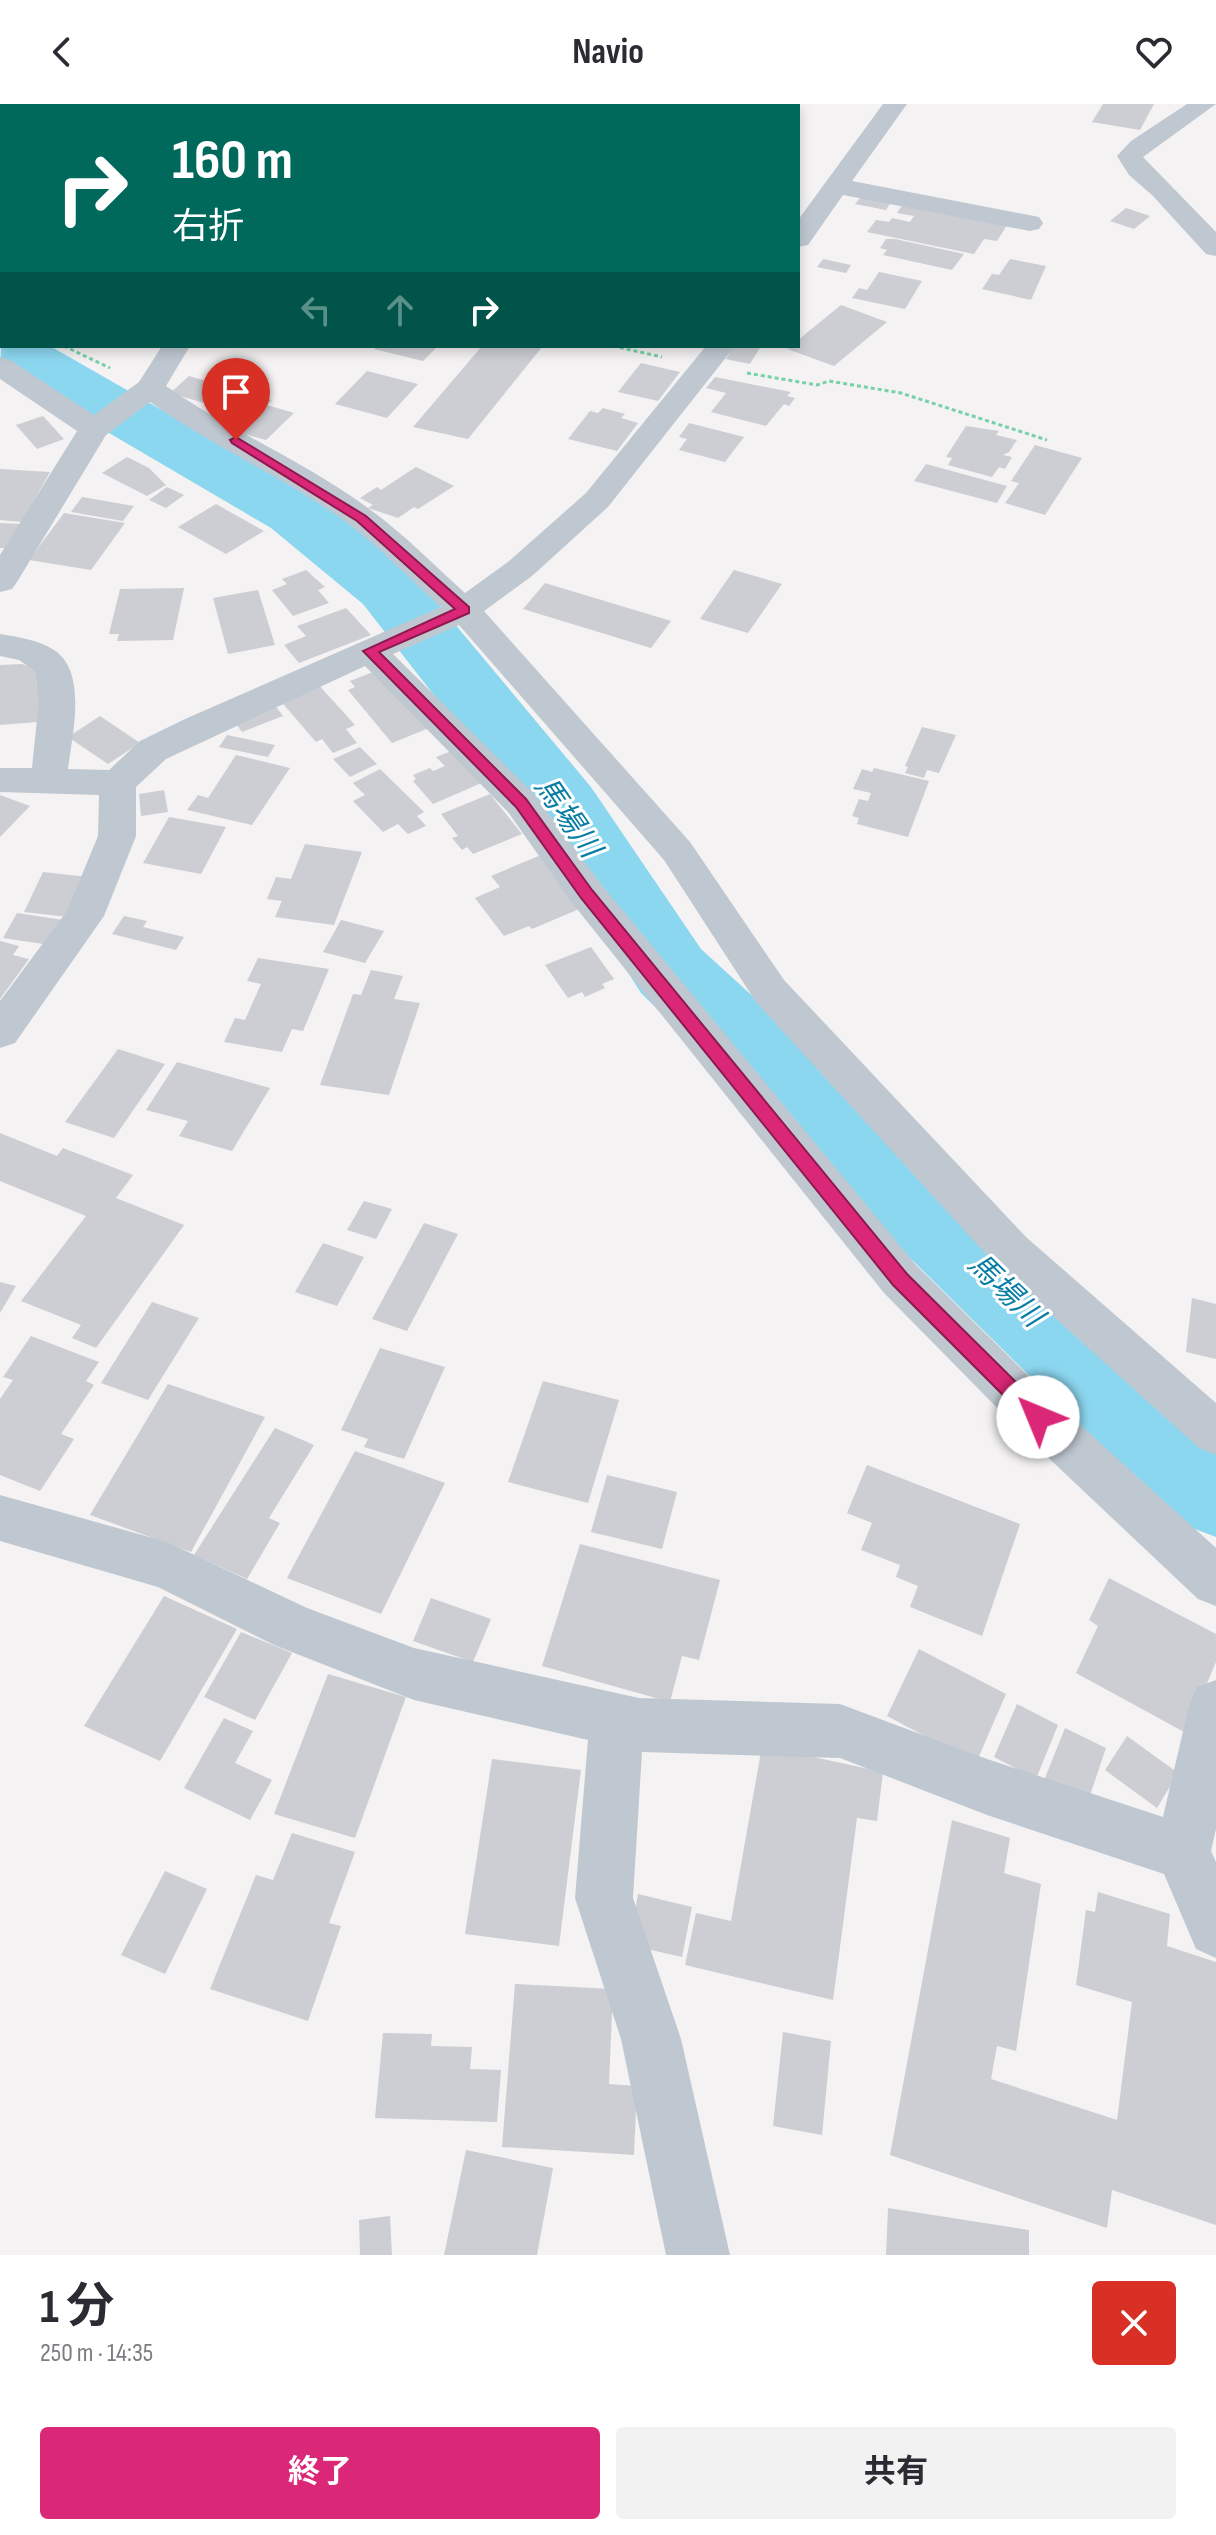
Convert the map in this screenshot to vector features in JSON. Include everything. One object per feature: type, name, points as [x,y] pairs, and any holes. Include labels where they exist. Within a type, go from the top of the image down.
[{"type":"street","points":[[800,236],[895,104]]},
{"type":"street","points":[[1204,104],[1140,146],[1130,156],[1138,170],[1161,189],[1216,248]]},
{"type":"street","points":[[836,186],[1030,223]]},
{"type":"street","points":[[0,582],[94,429],[145,391],[175,348]]},
{"type":"street","points":[[0,1032],[84,916],[117,836],[118,783],[153,750],[464,610],[520,569],[597,500],[714,356]]},
{"type":"street","points":[[0,366],[94,429]]},
{"type":"street","points":[[145,391],[236,440],[361,518],[464,610],[677,851],[770,991],[1010,1250],[1216,1433]]},
{"type":"street","points":[[0,645],[25,650],[49,663],[55,675],[57,698],[49,780]]},
{"type":"street","points":[[370,651],[521,803],[587,894],[900,1279],[1038,1417],[1216,1582]]},
{"type":"street","points":[[0,780],[118,783]]},
{"type":"street","points":[[0,1518],[167,1566],[292,1627],[414,1674],[639,1725],[840,1731],[987,1787],[1183,1852]]},
{"type":"street","points":[[1216,1706],[1183,1852],[1216,1929]]},
{"type":"street","points":[[617,1720],[604,1898],[651,2039],[698,2255]]},
{"type":"path","points":[[714,356],[817,385],[829,381],[901,393],[1047,440]]},
{"type":"building","points":[[1103,104],[1154,104],[1140,130],[1092,122]]},
{"type":"building","points":[[861,197],[891,202],[886,210],[855,204]]},
{"type":"building","points":[[903,204],[1007,225],[997,241],[984,239],[974,254],[867,232],[876,220],[889,222],[892,218],[910,222],[914,216],[897,213]]},
{"type":"building","points":[[1126,208],[1150,216],[1134,229],[1110,221]]},
{"type":"building","points":[[886,239],[964,254],[952,270],[883,255],[887,250],[880,248]]},
{"type":"building","points":[[823,259],[851,265],[846,273],[817,267]]},
{"type":"building","points":[[1010,259],[1046,266],[1031,300],[982,289],[992,274],[999,275]]},
{"type":"building","points":[[879,272],[922,281],[905,309],[852,298],[859,288],[867,290]]},
{"type":"building","points":[[841,305],[887,322],[834,366],[787,349],[800,348],[800,338]]},
{"type":"building","points":[[375,348],[436,348],[423,361]]},
{"type":"building","points":[[480,348],[541,348],[468,439],[413,427]]},
{"type":"building","points":[[733,348],[760,348],[750,364],[726,359]]},
{"type":"building","points":[[641,363],[680,372],[658,401],[618,392]]},
{"type":"building","points":[[367,371],[418,384],[387,418],[335,404]]},
{"type":"building","points":[[189,376],[272,400],[267,405],[294,413],[266,440],[219,427],[235,412],[170,393]]},
{"type":"building","points":[[715,377],[791,392],[787,396],[795,398],[789,406],[784,404],[766,426],[711,412],[726,393],[706,388]]},
{"type":"building","points":[[603,408],[625,414],[621,418],[638,423],[617,451],[568,439],[590,411],[598,413]]},
{"type":"building","points":[[43,416],[64,439],[37,449],[16,425]]},
{"type":"building","points":[[689,423],[744,437],[725,462],[679,450],[687,439],[679,437]]},
{"type":"building","points":[[966,426],[999,431],[996,435],[1017,440],[1003,455],[1012,457],[1005,469],[999,467],[992,477],[948,465],[952,458],[946,457]]},
{"type":"building","points":[[1035,445],[1082,458],[1045,515],[1005,503],[1019,483],[1011,481]]},
{"type":"building","points":[[127,457],[149,468],[166,485],[147,496],[102,473]]},
{"type":"building","points":[[926,464],[1007,486],[997,503],[914,481]]},
{"type":"building","points":[[416,467],[454,486],[398,518],[368,508],[373,505],[360,498],[377,487],[381,490]]},
{"type":"building","points":[[0,469],[50,472],[22,522],[0,520]]},
{"type":"building","points":[[167,487],[184,495],[166,508],[149,500]]},
{"type":"building","points":[[82,497],[134,506],[123,521],[71,512]]},
{"type":"building","points":[[216,504],[264,531],[226,554],[178,527]]},
{"type":"building","points":[[64,513],[125,523],[91,570],[29,560]]},
{"type":"building","points":[[0,523],[21,524],[9,548],[0,548]]},
{"type":"building","points":[[306,570],[325,587],[318,590],[329,603],[293,616],[272,590],[287,584],[282,579]]},
{"type":"building","points":[[734,570],[782,584],[748,633],[700,619]]},
{"type":"building","points":[[545,583],[671,621],[651,648],[523,609]]},
{"type":"building","points":[[184,588],[173,640],[117,641],[119,634],[109,634],[120,589]]},
{"type":"building","points":[[258,590],[275,645],[228,654],[213,598]]},
{"type":"building","points":[[346,608],[371,635],[299,663],[284,645],[306,636],[297,626]]},
{"type":"building","points":[[22,664],[38,669],[36,682],[42,681],[38,722],[0,725],[0,665]]},
{"type":"building","points":[[378,670],[429,728],[392,743],[348,690],[355,687],[350,681]]},
{"type":"building","points":[[316,682],[355,725],[346,729],[357,743],[333,753],[322,739],[316,742],[278,698]]},
{"type":"building","points":[[271,700],[283,716],[242,732],[230,716]]},
{"type":"building","points":[[100,716],[140,743],[108,764],[68,737]]},
{"type":"building","points":[[922,727],[956,735],[939,773],[927,770],[924,778],[905,773],[908,767],[905,766]]},
{"type":"building","points":[[227,735],[275,745],[268,757],[219,747]]},
{"type":"building","points":[[360,747],[377,764],[350,777],[333,759]]},
{"type":"building","points":[[454,750],[484,782],[433,804],[413,781],[416,779],[413,775],[445,766],[436,757]]},
{"type":"building","points":[[236,755],[290,768],[252,825],[187,810],[198,795],[208,798]]},
{"type":"building","points":[[874,768],[929,781],[908,837],[857,824],[859,818],[852,816],[859,799],[868,801],[871,793],[853,789],[862,769],[872,772]]},
{"type":"building","points":[[380,769],[424,812],[417,816],[426,826],[408,834],[398,824],[383,832],[353,801],[365,795],[353,783]]},
{"type":"building","points":[[164,790],[168,812],[141,816],[139,794]]},
{"type":"building","points":[[490,794],[522,834],[473,854],[467,847],[462,850],[452,838],[458,836],[441,814]]},
{"type":"building","points":[[0,795],[30,806],[0,837]]},
{"type":"building","points":[[169,817],[226,827],[201,874],[143,863]]},
{"type":"building","points":[[305,844],[362,852],[334,925],[275,917],[282,901],[267,899],[276,877],[291,879]]},
{"type":"building","points":[[541,855],[584,907],[532,929],[529,926],[504,936],[475,898],[500,887],[491,876]]},
{"type":"building","points":[[43,872],[88,877],[69,917],[24,912]]},
{"type":"building","points":[[17,913],[63,920],[50,945],[3,938]]},
{"type":"building","points":[[124,916],[147,921],[143,927],[184,937],[176,950],[112,934]]},
{"type":"building","points":[[341,920],[384,931],[365,963],[323,952]]},
{"type":"building","points":[[0,941],[19,946],[13,955],[29,959],[0,999]]},
{"type":"building","points":[[591,947],[614,979],[602,984],[605,988],[585,997],[582,992],[568,998],[545,965]]},
{"type":"building","points":[[258,958],[329,969],[303,1031],[292,1029],[282,1052],[224,1042],[235,1018],[245,1020],[261,984],[247,981]]},
{"type":"building","points":[[371,970],[403,976],[394,999],[420,1003],[389,1095],[320,1085],[353,994],[361,995]]},
{"type":"building","points":[[118,1049],[165,1064],[114,1138],[65,1122]]},
{"type":"building","points":[[177,1062],[270,1088],[232,1151],[179,1136],[188,1121],[146,1110]]},
{"type":"building","points":[[0,1133],[57,1156],[63,1148],[133,1175],[116,1198],[184,1225],[96,1348],[72,1338],[81,1325],[21,1301],[86,1216],[0,1181]]},
{"type":"building","points":[[364,1201],[392,1209],[376,1239],[347,1230]]},
{"type":"building","points":[[424,1223],[458,1234],[407,1331],[372,1319]]},
{"type":"building","points":[[323,1243],[364,1257],[337,1306],[295,1292]]},
{"type":"building","points":[[0,1282],[16,1286],[0,1313]]},
{"type":"building","points":[[1192,1298],[1216,1304],[1216,1359],[1186,1352]]},
{"type":"building","points":[[152,1302],[199,1318],[148,1400],[101,1383]]},
{"type":"building","points":[[31,1336],[99,1362],[86,1381],[94,1385],[61,1434],[74,1439],[40,1491],[0,1475],[0,1399],[13,1380],[3,1377]]},
{"type":"building","points":[[380,1348],[445,1367],[404,1459],[364,1447],[368,1439],[341,1430]]},
{"type":"building","points":[[543,1381],[619,1400],[588,1503],[508,1482]]},
{"type":"building","points":[[168,1384],[265,1417],[191,1552],[90,1515]]},
{"type":"building","points":[[275,1428],[314,1445],[269,1518],[280,1523],[247,1579],[194,1555]]},
{"type":"building","points":[[355,1451],[445,1483],[381,1614],[287,1578]]},
{"type":"building","points":[[867,1465],[1020,1524],[982,1636],[910,1607],[918,1586],[896,1577],[900,1565],[861,1550],[872,1523],[847,1513]]},
{"type":"building","points":[[607,1475],[677,1492],[662,1549],[591,1532]]},
{"type":"building","points":[[580,1544],[720,1580],[699,1660],[682,1656],[670,1702],[542,1666]]},
{"type":"building","points":[[1109,1578],[1216,1634],[1216,1662],[1186,1733],[1076,1673],[1098,1626],[1089,1620]]},
{"type":"building","points":[[164,1596],[237,1629],[160,1761],[84,1726]]},
{"type":"building","points":[[431,1598],[491,1619],[473,1662],[413,1641]]},
{"type":"building","points":[[241,1632],[292,1653],[255,1720],[204,1697]]},
{"type":"building","points":[[919,1649],[1006,1694],[976,1763],[887,1716]]},
{"type":"building","points":[[328,1674],[406,1697],[355,1838],[274,1814]]},
{"type":"building","points":[[1017,1704],[1058,1725],[1036,1779],[994,1757]]},
{"type":"building","points":[[224,1718],[253,1731],[235,1763],[272,1780],[250,1820],[184,1788]]},
{"type":"building","points":[[1065,1728],[1106,1748],[1087,1804],[1043,1783]]},
{"type":"building","points":[[1127,1736],[1178,1773],[1157,1808],[1105,1770]]},
{"type":"building","points":[[762,1746],[883,1772],[877,1821],[857,1818],[833,2000],[685,1965],[696,1913],[731,1921]]},
{"type":"building","points":[[492,1759],[581,1770],[559,1946],[465,1934]]},
{"type":"building","points":[[952,1820],[1010,1838],[1004,1873],[1041,1884],[1016,2051],[997,2046],[991,2079],[1117,2120],[1132,2002],[1076,1985],[1086,1910],[1095,1912],[1098,1892],[1170,1914],[1167,1946],[1216,1962],[1216,2225],[1112,2190],[1107,2228],[890,2155]]},
{"type":"building","points":[[292,1833],[355,1852],[329,1923],[341,1926],[308,2021],[210,1989],[256,1875],[273,1880]]},
{"type":"building","points":[[165,1871],[207,1889],[165,1974],[121,1955]]},
{"type":"building","points":[[638,1894],[692,1907],[682,1957],[629,1945]]},
{"type":"building","points":[[515,1984],[613,1989],[609,2084],[637,2086],[634,2155],[502,2147]]},
{"type":"building","points":[[783,2032],[831,2041],[822,2135],[773,2126]]},
{"type":"building","points":[[383,2033],[432,2034],[431,2046],[472,2047],[470,2069],[501,2070],[497,2122],[375,2118]]},
{"type":"building","points":[[466,2150],[553,2168],[537,2255],[444,2255]]},
{"type":"building","points":[[888,2208],[1029,2230],[1029,2255],[886,2255]]},
{"type":"building","points":[[390,2216],[392,2255],[360,2255],[359,2220]]},
{"type":"waterway","name":"馬場川","points":[[8,348],[295,514],[388,589],[563,806],[671,971],[1216,1489]]},
{"type":"route","points":[[236,440],[361,518],[464,610],[370,651],[521,803],[587,894],[900,1279],[1038,1417]]}]
